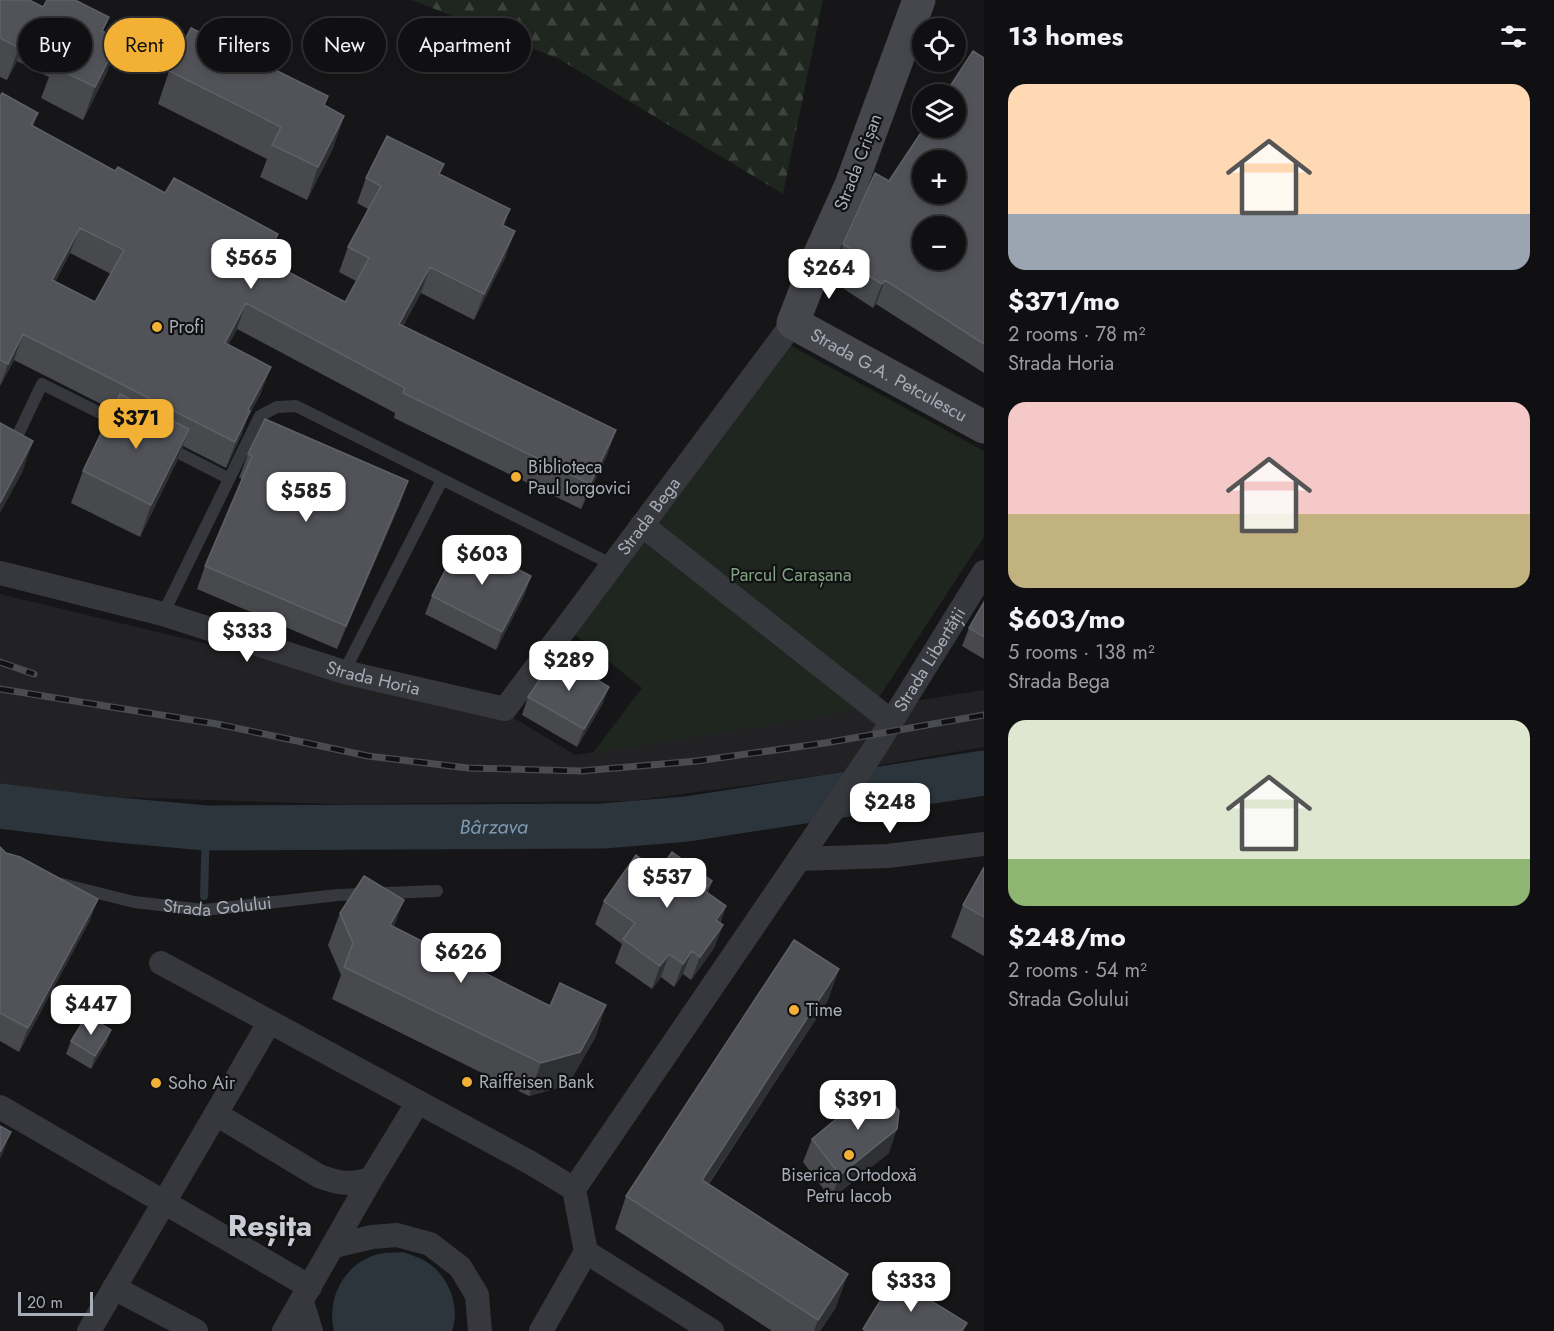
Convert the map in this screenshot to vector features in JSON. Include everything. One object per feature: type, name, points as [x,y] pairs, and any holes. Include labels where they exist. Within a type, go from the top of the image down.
[{"type":"street","name":"Strada Crișan","points":[[793,323],[818,258],[851,185],[919,0]]},
{"type":"street","name":"Strada G.A. Petculescu","points":[[793,323],[984,427]]},
{"type":"street","name":"Strada Bega","points":[[505,709],[793,323]]},
{"type":"street","points":[[642,525],[892,722]]},
{"type":"street","name":"Strada Horia","points":[[0,573],[163,614],[344,672],[505,709]]},
{"type":"street","name":"Strada Libertății","points":[[804,852],[892,722],[984,573]]},
{"type":"street","points":[[548,1328],[586,1252],[574,1189],[804,852],[888,856],[984,844]]},
{"type":"street","points":[[161,963],[531,1163],[574,1189]]},
{"type":"street","points":[[89,1331],[269,1023]]},
{"type":"street","points":[[284,1331],[418,1102]]},
{"type":"street","points":[[0,1107],[164,1202],[306,1294],[311,1331]]},
{"type":"street","points":[[216,1114],[319,1176],[337,1183],[353,1184],[371,1179]]},
{"type":"street","points":[[334,1246],[372,1237],[397,1235],[430,1244],[460,1267],[477,1295],[480,1331]]},
{"type":"street","points":[[586,1252],[712,1331]]},
{"type":"street","points":[[114,1288],[196,1331]]},
{"type":"lane","points":[[0,438],[14,443],[42,384],[134,430]]},
{"type":"lane","points":[[163,614],[260,416],[277,407],[296,406],[613,565]]},
{"type":"lane","points":[[155,441],[228,478]]},
{"type":"lane","points":[[344,672],[441,480]]},
{"type":"lane","name":"Strada Golului","points":[[45,880],[134,902],[204,909],[338,895],[437,891]]},
{"type":"shaded area","points":[[0,594],[514,718],[575,755],[984,690],[984,747],[823,775],[630,801],[334,804],[115,797],[0,787]]},
{"type":"shaded area","points":[[403,1252],[423,1260],[433,1267],[446,1282],[455,1311],[452,1331],[334,1331],[333,1306],[341,1283],[348,1273],[367,1258],[382,1253]]},
{"type":"green space","points":[[412,0],[823,0],[783,194],[559,59],[531,48],[531,18],[457,18]]},
{"type":"green space","name":"Parcul Carașana","points":[[788,344],[984,451],[984,537],[872,708],[592,754],[642,688],[574,634]]},
{"type":"building","points":[[0,0],[29,0],[43,7],[47,0],[75,0],[109,17],[104,18],[102,31],[104,32],[104,69],[95,87],[64,72],[92,72],[92,18],[18,18],[18,47],[0,38]]},
{"type":"building","points":[[191,28],[197,31],[197,72],[280,72],[328,96],[324,105],[344,116],[318,167],[272,145],[281,127],[171,72],[185,72],[185,40]]},
{"type":"building","points":[[973,51],[984,58],[984,344],[885,280],[882,284],[853,266],[860,255],[843,244],[875,173],[889,181],[917,138],[966,138],[966,84],[952,84],[959,72],[966,72],[966,62]]},
{"type":"building","points":[[2,93],[38,113],[31,125],[115,171],[118,167],[165,193],[174,178],[278,234],[264,259],[345,302],[369,258],[348,247],[381,186],[366,178],[387,136],[444,164],[439,174],[510,209],[502,225],[515,231],[484,294],[430,267],[399,324],[616,430],[590,484],[403,393],[405,388],[246,303],[225,343],[271,367],[248,410],[250,411],[235,442],[23,334],[8,364],[0,360],[0,97]],"holes":[[[80,228],[124,250],[95,302],[52,280]]]},
{"type":"building","points":[[120,394],[189,429],[151,505],[83,471]]},
{"type":"building","points":[[265,419],[408,481],[346,626],[205,566],[252,456],[248,454]]},
{"type":"building","points":[[0,423],[33,441],[0,503]]},
{"type":"building","points":[[461,540],[531,576],[502,632],[432,596]]},
{"type":"building","points":[[984,602],[984,637],[969,628]]},
{"type":"building","points":[[556,655],[609,687],[584,729],[528,697]]},
{"type":"building","points":[[0,847],[6,853],[20,857],[98,899],[28,1028],[0,1013]]},
{"type":"building","points":[[672,852],[712,881],[705,891],[726,906],[716,920],[723,925],[700,957],[692,951],[683,964],[669,954],[660,966],[623,939],[635,923],[604,901],[636,855],[658,872]]},
{"type":"building","points":[[984,867],[984,917],[963,905]]},
{"type":"building","points":[[364,876],[404,900],[390,925],[550,1006],[560,983],[606,1005],[580,1052],[541,1063],[344,967],[353,943],[340,913]]},
{"type":"building","points":[[794,940],[839,969],[702,1180],[848,1274],[818,1320],[626,1196]]},
{"type":"building","points":[[87,1015],[111,1030],[95,1056],[71,1041]]},
{"type":"building","points":[[865,1095],[881,1095],[889,1098],[899,1111],[897,1129],[840,1175],[812,1139]]},
{"type":"building","points":[[0,1126],[11,1132],[0,1152]]},
{"type":"building","points":[[894,1278],[967,1323],[962,1331],[866,1331],[863,1329]]},
{"type":"waterway","name":"Bârzava","points":[[0,806],[206,828],[603,826],[687,819],[984,773]]},
{"type":"waterway","points":[[204,896],[206,828]]},
{"type":"railway","points":[[0,662],[34,674]]},
{"type":"railway","points":[[0,689],[217,724],[368,756],[468,768],[581,771],[697,761],[825,743],[984,715]]},
{"type":"place","name":"Profi","points":[[157,327]]},
{"type":"place","name":"Biblioteca Paul Iorgovici","points":[[516,477]]},
{"type":"place","name":"Time","points":[[794,1010]]},
{"type":"place","name":"Raiffeisen Bank","points":[[467,1082]]},
{"type":"place","name":"Soho Air","points":[[156,1083]]},
{"type":"place","name":"Biserica Ortodoxă Petru Iacob","points":[[849,1155]]},
{"type":"district","name":"Reșița","points":[[270,1225]]}]
